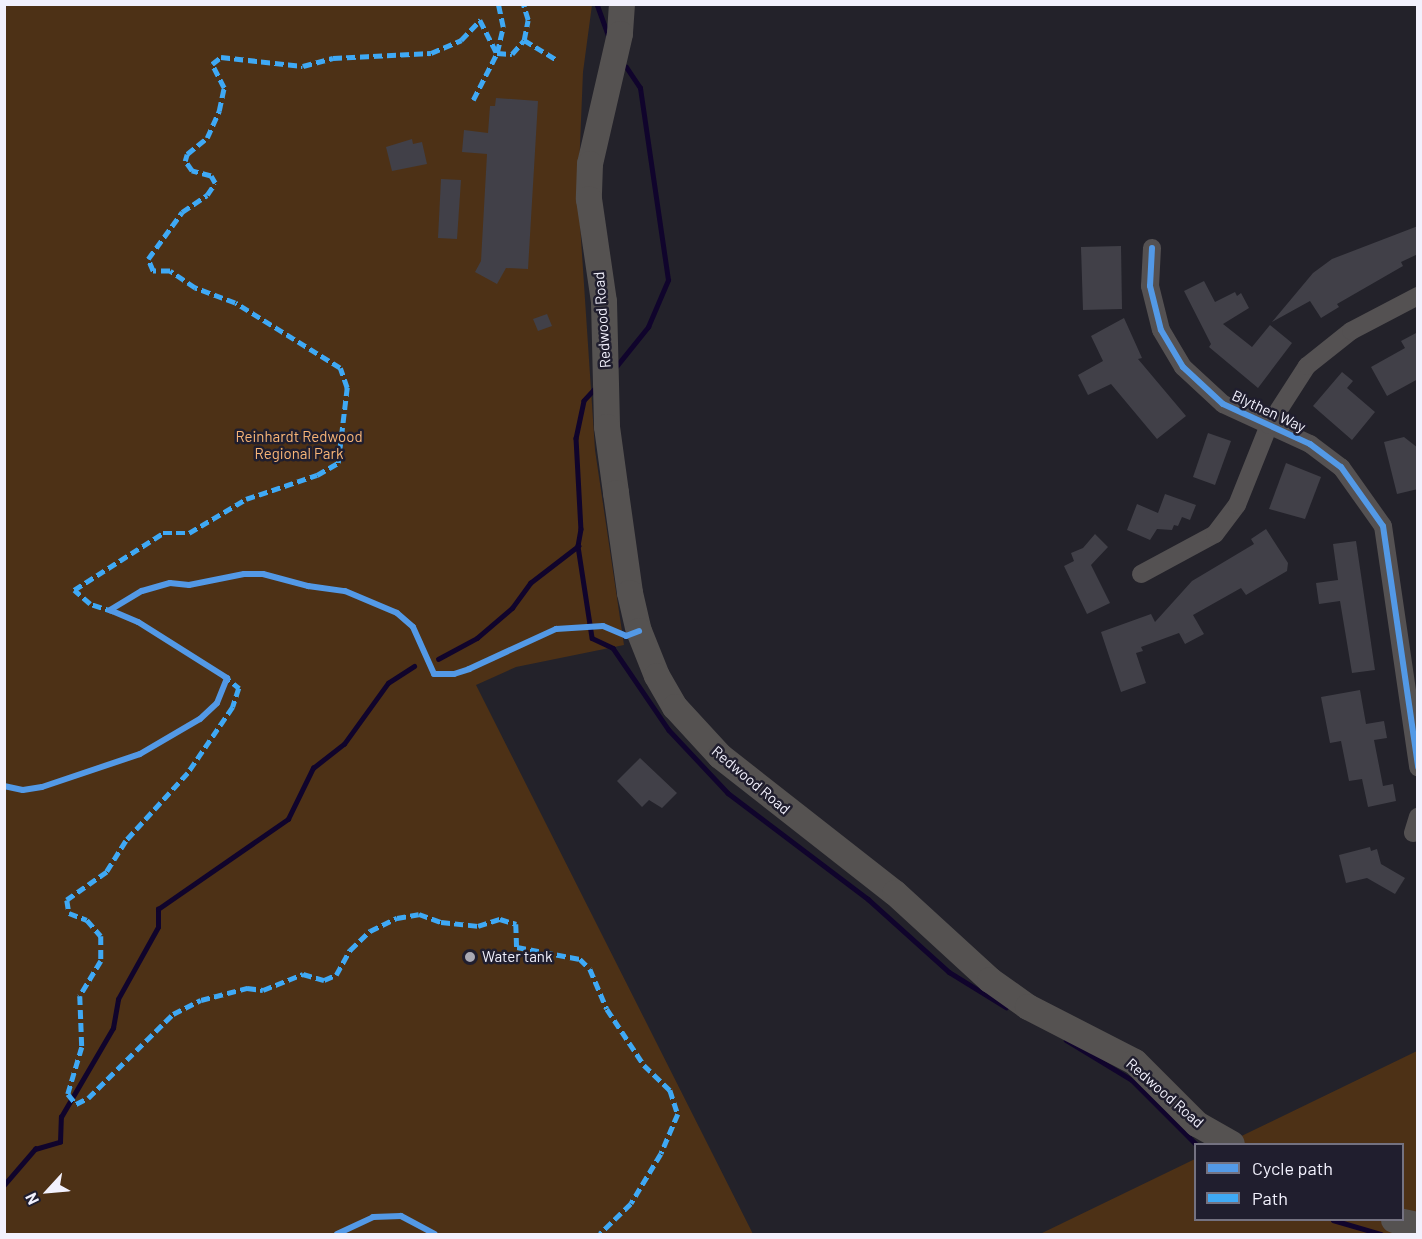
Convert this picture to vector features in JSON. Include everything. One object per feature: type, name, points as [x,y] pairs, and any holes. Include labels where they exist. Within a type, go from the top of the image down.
[{"type":"main road","name":"Redwood Road","points":[[622,4],[620,34],[590,164],[590,200],[604,302],[607,427],[630,593],[657,676],[675,707],[720,756],[861,865],[990,980],[1028,1007],[1135,1062],[1197,1124],[1230,1143]]},
{"type":"main road","points":[[1399,1221],[1418,1225]]},
{"type":"street","name":"Blythen Way","points":[[1152,248],[1150,286],[1161,330],[1183,367],[1223,405],[1310,444],[1341,467],[1383,526],[1416,739],[1418,767]]},
{"type":"street","points":[[1141,574],[1215,534],[1237,505],[1269,425],[1307,366],[1351,331],[1418,296]]},
{"type":"green space","name":"Reinhardt Redwood Regional Park","points":[[5,5],[592,5],[583,72],[578,194],[595,450],[624,645],[516,667],[476,685],[753,1234],[5,1234]]},
{"type":"green space","points":[[1417,1051],[1417,1234],[1040,1234],[1194,1159],[1194,1221],[1404,1221],[1404,1143],[1227,1143]]},
{"type":"building","points":[[496,98],[538,101],[528,269],[506,268],[497,284],[475,272],[481,261],[487,154],[462,152],[464,130],[488,133],[490,106],[495,106]]},
{"type":"building","points":[[412,139],[413,144],[422,142],[427,164],[392,171],[386,147]]},
{"type":"building","points":[[441,179],[461,180],[457,239],[438,238]]},
{"type":"building","points":[[1418,226],[1418,254],[1401,262],[1403,266],[1337,304],[1339,307],[1321,318],[1310,301],[1272,322],[1313,273],[1332,259]]},
{"type":"building","points":[[1121,246],[1122,309],[1083,310],[1081,247]]},
{"type":"building","points":[[1204,281],[1215,302],[1235,292],[1237,296],[1241,293],[1249,308],[1223,324],[1252,347],[1270,325],[1292,343],[1258,388],[1209,347],[1211,344],[1184,291]]},
{"type":"building","points":[[547,314],[552,326],[538,331],[533,319]]},
{"type":"building","points":[[1124,318],[1142,358],[1138,359],[1186,416],[1157,439],[1111,384],[1088,395],[1078,375],[1103,361],[1091,336]]},
{"type":"building","points":[[1418,332],[1418,379],[1387,396],[1371,367],[1405,348],[1401,341]]},
{"type":"building","points":[[1342,372],[1353,381],[1347,388],[1375,412],[1352,440],[1313,406]]},
{"type":"building","points":[[1208,433],[1231,441],[1215,485],[1193,477]]},
{"type":"building","points":[[1404,437],[1418,448],[1418,489],[1397,494],[1384,442]]},
{"type":"building","points":[[1286,463],[1321,477],[1305,519],[1269,509]]},
{"type":"building","points":[[1165,494],[1196,505],[1190,520],[1182,517],[1178,526],[1174,525],[1172,530],[1157,529],[1150,540],[1127,530],[1137,504],[1158,513]]},
{"type":"building","points":[[1266,529],[1288,563],[1287,571],[1246,595],[1241,588],[1193,615],[1204,634],[1185,644],[1179,633],[1141,647],[1143,651],[1136,653],[1146,683],[1121,692],[1101,632],[1151,614],[1155,622],[1192,581],[1254,544],[1251,539]]},
{"type":"building","points":[[1095,534],[1108,547],[1091,565],[1110,603],[1087,614],[1064,566],[1074,561],[1071,553],[1083,548]]},
{"type":"building","points":[[1356,541],[1375,670],[1352,673],[1340,601],[1319,604],[1316,583],[1338,580],[1333,544]]},
{"type":"building","points":[[1360,690],[1366,724],[1384,721],[1387,738],[1374,740],[1383,786],[1393,784],[1396,801],[1368,807],[1362,779],[1349,781],[1341,741],[1330,743],[1321,697]]},
{"type":"building","points":[[640,758],[677,793],[662,808],[649,800],[642,807],[617,781]]},
{"type":"building","points":[[1370,847],[1371,851],[1377,849],[1381,864],[1405,878],[1395,894],[1367,878],[1346,883],[1339,855]]},
{"type":"waterway","points":[[597,4],[610,39]]},
{"type":"waterway","points":[[615,368],[648,327],[668,280],[640,88],[626,67]]},
{"type":"waterway","points":[[595,389],[584,401],[576,438],[581,529],[578,546],[592,638],[613,648],[669,730],[728,793],[868,899],[949,972],[1006,1007]]},
{"type":"waterway","points":[[438,659],[477,638],[512,608],[530,583],[578,546]]},
{"type":"waterway","points":[[4,1185],[35,1149],[60,1142],[61,1117],[113,1028],[118,999],[158,927],[158,909],[288,819],[313,768],[344,744],[388,683],[414,666]]},
{"type":"waterway","points":[[1066,1040],[1132,1080],[1195,1143]]},
{"type":"waterway","points":[[1336,1221],[1381,1234]]},
{"type":"marked path","points":[[473,100],[497,53],[503,27],[498,4]]},
{"type":"marked path","points":[[114,612],[90,604],[74,590],[163,533],[189,533],[246,499],[317,475],[338,463],[347,388],[340,368],[235,303],[195,288],[170,271],[153,271],[148,259],[182,212],[207,195],[215,183],[211,176],[192,171],[185,161],[187,154],[207,138],[219,111],[224,88],[212,64],[221,57],[303,66],[333,58],[431,53],[461,40],[480,20],[497,53],[512,54],[524,40],[528,20],[523,4]]},
{"type":"marked path","points":[[524,40],[556,59]]},
{"type":"marked path","points":[[223,675],[239,688],[233,707],[188,773],[126,841],[107,872],[67,900],[69,913],[87,920],[101,936],[101,961],[80,996],[82,1047],[68,1094],[76,1104],[88,1098],[173,1014],[201,1000],[247,988],[263,990],[303,974],[324,980],[336,975],[350,950],[370,931],[397,918],[419,914],[441,922],[478,926],[500,919],[516,924],[517,947],[580,959],[590,969],[607,1009],[644,1065],[670,1090],[678,1114],[661,1154],[631,1204],[600,1234]]},
{"type":"cycle path","points":[[1152,248],[1150,286],[1161,330],[1183,367],[1223,404],[1310,444],[1341,467],[1383,526],[1418,767]]},
{"type":"cycle path","points":[[4,786],[23,790],[42,787],[140,754],[200,719],[217,703],[227,678],[138,622],[110,610],[142,591],[170,583],[189,585],[244,574],[263,574],[308,586],[345,591],[397,613],[413,627],[434,674],[454,674],[469,669],[556,629],[603,626],[626,636],[639,631]]},
{"type":"cycle path","points":[[337,1234],[373,1217],[401,1216],[435,1234]]},
{"type":"place","name":"Water tank","points":[[470,957]]}]
